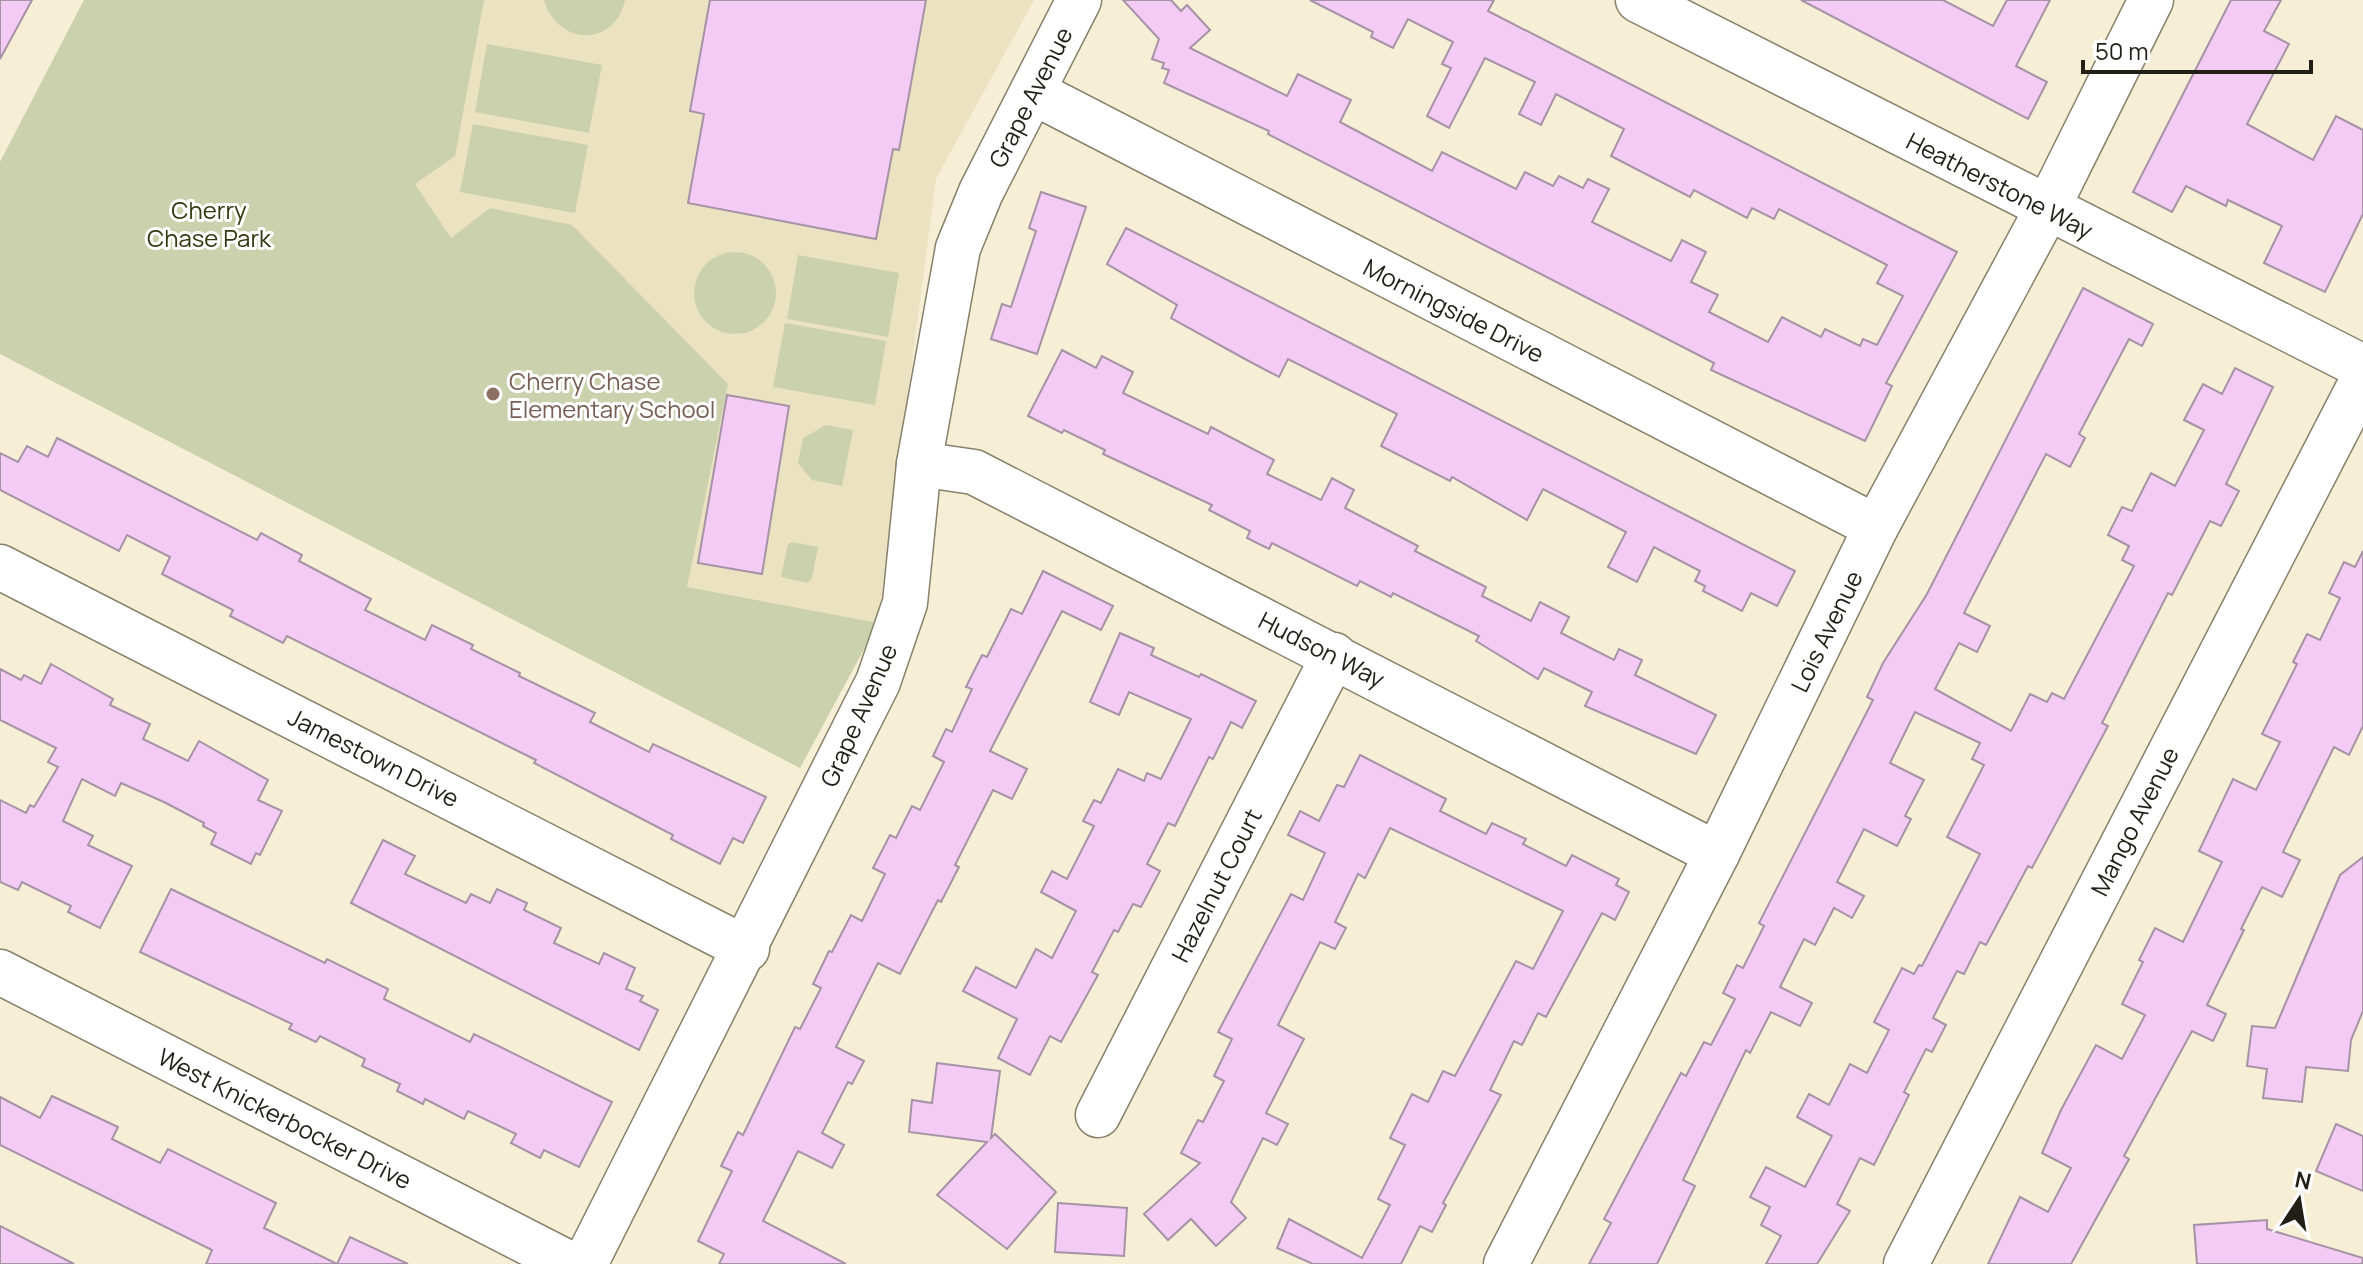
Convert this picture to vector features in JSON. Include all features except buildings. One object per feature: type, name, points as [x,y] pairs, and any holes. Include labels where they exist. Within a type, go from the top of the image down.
[{"type":"street","name":"Grape Avenue","points":[[585,1264],[747,949],[878,682],[905,603],[919,464],[958,248],[981,192],[1079,0]]},
{"type":"street","name":"Heatherstone Way","points":[[1638,0],[2363,367]]},
{"type":"street","name":"Lois Avenue","points":[[1506,1264],[1717,854],[1876,527],[2047,209],[2151,0]]},
{"type":"street","name":"Morningside Drive","points":[[1033,92],[1876,527]]},
{"type":"street","name":"Mango Avenue","points":[[1906,1264],[2363,379]]},
{"type":"street","name":"Hudson Way","points":[[919,464],[974,472],[1717,854]]},
{"type":"street","name":"Jamestown Drive","points":[[0,567],[747,949]]},
{"type":"street","name":"Hazelnut Court","points":[[1098,1115],[1334,655]]},
{"type":"street","name":"West Knickerbocker Drive","points":[[0,972],[570,1264]]},
{"type":"shaded area","name":"Cherry Chase Park","points":[[84,0],[1034,0],[936,179],[878,623],[800,768],[0,354],[0,162]]},
{"type":"green space","name":"Cherry Chase Park","points":[[84,0],[484,0],[455,156],[415,184],[451,238],[490,208],[572,225],[728,384],[687,587],[878,623],[800,768],[0,354],[0,162]]},
{"type":"green space","points":[[544,0],[625,0],[619,16],[610,27],[586,35],[573,33],[561,26]]},
{"type":"green space","points":[[487,44],[602,65],[589,133],[475,112]]},
{"type":"green space","points":[[473,124],[588,145],[575,213],[460,192]]},
{"type":"green space","points":[[735,252],[751,255],[764,264],[773,277],[776,293],[773,309],[764,322],[751,331],[735,334],[719,331],[706,322],[697,309],[694,293],[697,277],[706,264],[719,255]]},
{"type":"green space","points":[[798,255],[899,273],[888,337],[787,319]]},
{"type":"green space","points":[[785,323],[886,341],[875,405],[773,387]]},
{"type":"green space","points":[[826,425],[853,430],[842,486],[812,480],[798,463],[803,438]]},
{"type":"green space","points":[[788,544],[818,547],[812,578],[808,583],[781,577]]},
{"type":"place","name":"Cherry Chase Elementary School","points":[[493,394]]}]
